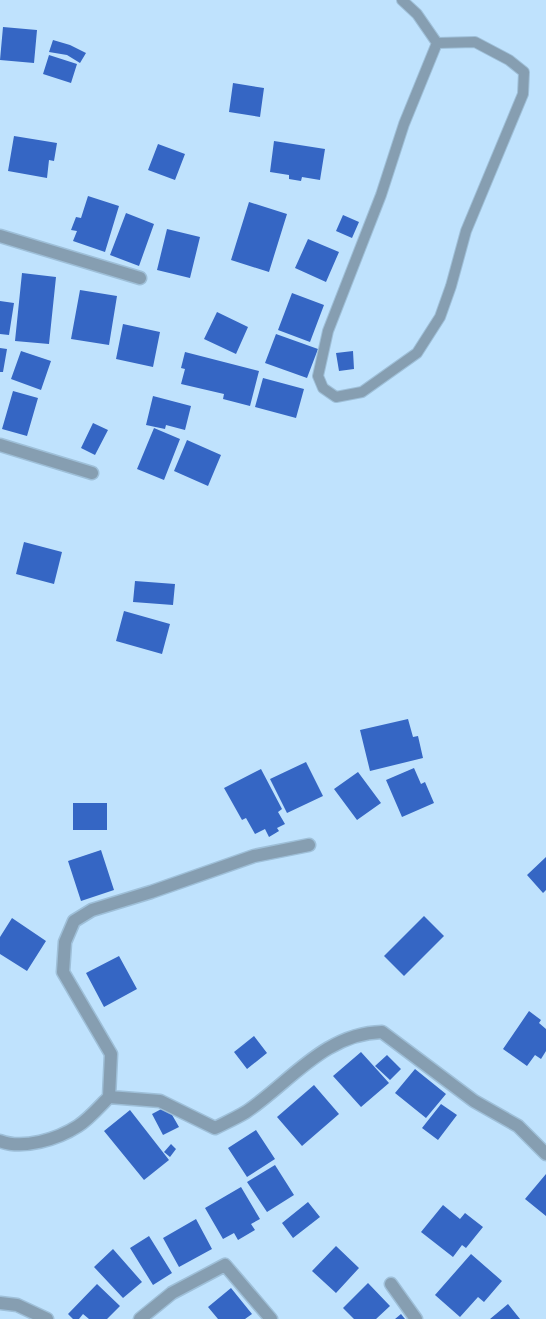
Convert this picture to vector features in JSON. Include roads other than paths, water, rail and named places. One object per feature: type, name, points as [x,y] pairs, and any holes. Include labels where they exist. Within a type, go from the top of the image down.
[{"type":"street","points":[[0,236],[140,278]]},
{"type":"street","points":[[0,445],[92,473]]},
{"type":"street","points":[[0,1141],[26,1144],[47,1139],[79,1126],[109,1097],[111,1054],[63,972],[64,942],[74,921],[92,910],[151,892],[254,856],[309,845]]},
{"type":"street","points":[[109,1097],[160,1101],[215,1128],[245,1112],[336,1042],[364,1032],[382,1032],[474,1101],[518,1126],[546,1154]]},
{"type":"street","points":[[140,1319],[172,1293],[225,1265],[271,1319]]},
{"type":"street","points":[[391,1284],[416,1319]]},
{"type":"street","points":[[0,1303],[17,1305],[47,1319]]},
{"type":"lane","points":[[402,0],[417,14],[437,43]]},
{"type":"lane","points":[[475,42],[509,60],[524,72],[523,94],[466,232],[452,286],[440,317],[417,353],[362,392],[336,397],[323,388],[318,376],[328,331],[381,195],[404,124],[437,43],[475,42]]}]
